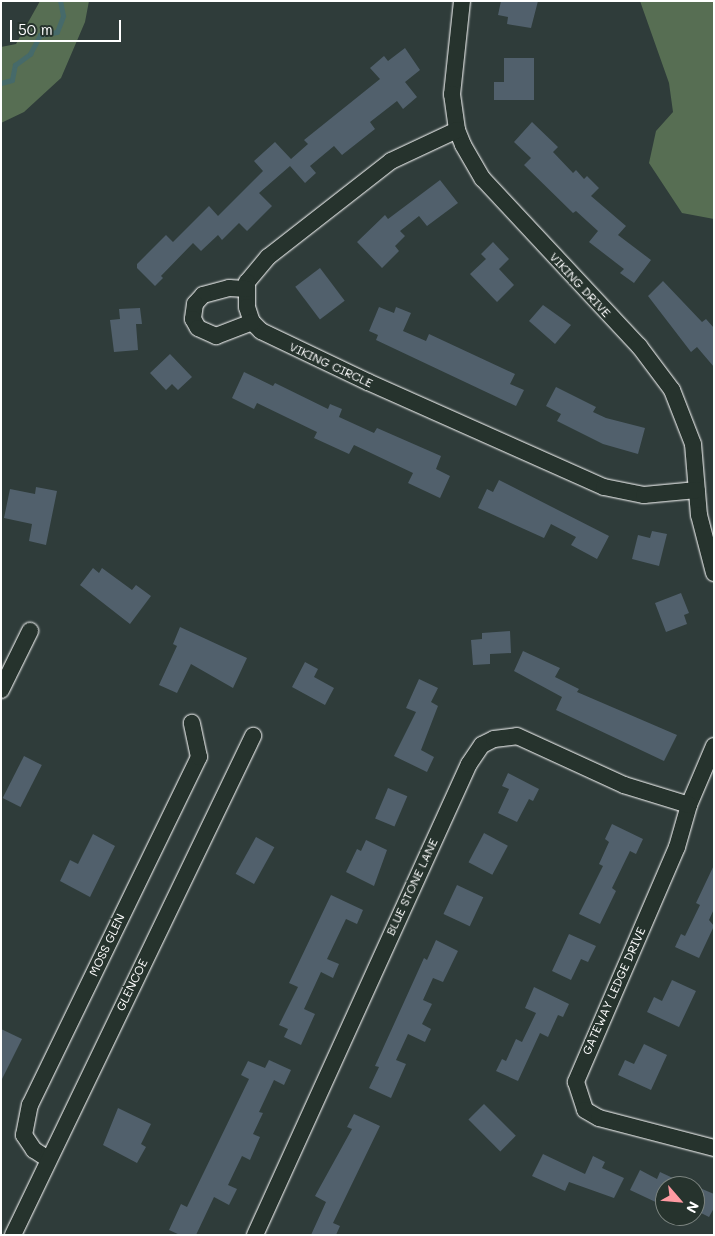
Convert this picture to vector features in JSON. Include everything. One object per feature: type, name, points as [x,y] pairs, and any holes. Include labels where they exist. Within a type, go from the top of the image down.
[{"type":"street","name":"VIKING DRIVE","points":[[462,1],[452,72],[452,94],[457,130],[483,178],[639,346],[665,379],[687,424],[696,460],[697,490],[704,542],[714,573]]},
{"type":"street","points":[[246,289],[228,288],[203,295],[195,304],[193,319],[198,328],[216,336],[252,322],[246,289],[250,276],[268,257],[384,167],[457,130]]},
{"type":"street","name":"VIKING CIRCLE","points":[[252,322],[268,335],[376,386],[604,487],[644,495],[697,490]]},
{"type":"street","points":[[1,690],[30,631]]},
{"type":"street","name":"MOSS GLEN","points":[[48,1159],[34,1150],[24,1135],[24,1121],[199,757],[192,722]]},
{"type":"street","name":"GLENCOE","points":[[13,1235],[253,736]]},
{"type":"street","name":"BLUE STONE LANE","points":[[255,1235],[468,764],[482,745],[494,738],[517,736],[624,785],[688,805]]},
{"type":"street","name":"GATEWAY LEDGE DRIVE","points":[[714,746],[688,805],[677,847],[576,1082],[585,1110],[599,1118],[714,1148]]},
{"type":"green space","points":[[40,1],[89,1],[85,22],[61,78],[24,112],[1,123],[1,47],[16,44]]},
{"type":"green space","points":[[640,1],[714,1],[714,219],[682,213],[649,163],[656,131],[673,112],[669,83]]},
{"type":"building","points":[[501,1],[538,1],[531,28],[507,24],[508,17],[498,15]]},
{"type":"building","points":[[405,48],[420,70],[405,82],[417,97],[403,109],[397,101],[370,122],[375,129],[342,155],[334,146],[310,166],[316,173],[305,183],[290,166],[259,193],[272,206],[247,231],[239,223],[222,240],[218,235],[201,251],[193,243],[161,276],[163,278],[155,286],[137,268],[137,264],[166,235],[173,242],[209,206],[218,216],[263,171],[254,161],[275,142],[291,159],[308,144],[304,140],[380,79],[370,68],[384,56],[388,61]]},
{"type":"building","points":[[504,58],[534,58],[534,100],[494,100],[494,82],[504,82]]},
{"type":"building","points":[[532,122],[558,147],[553,152],[573,173],[576,170],[584,179],[587,176],[599,188],[591,196],[626,226],[618,235],[651,260],[634,283],[620,273],[624,269],[589,242],[598,231],[576,211],[573,213],[524,165],[531,158],[514,142]]},
{"type":"building","points":[[440,180],[458,203],[427,226],[419,216],[400,231],[405,236],[395,246],[399,251],[382,268],[357,242],[385,215],[388,219]]},
{"type":"building","points":[[493,242],[509,259],[499,269],[514,285],[497,302],[470,274],[486,259],[481,254]]},
{"type":"building","points":[[320,268],[345,301],[320,319],[295,287]]},
{"type":"building","points":[[663,281],[702,322],[706,319],[714,328],[714,367],[697,347],[691,352],[648,296]]},
{"type":"building","points":[[543,305],[571,325],[555,344],[529,321]]},
{"type":"building","points":[[379,307],[394,313],[396,307],[411,313],[403,331],[426,341],[429,334],[515,374],[510,384],[524,390],[516,406],[376,340],[378,335],[369,331]]},
{"type":"building","points":[[140,308],[142,324],[136,324],[138,350],[114,352],[110,320],[120,319],[119,309]]},
{"type":"building","points":[[170,354],[192,377],[178,390],[172,384],[166,390],[150,373]]},
{"type":"building","points":[[244,372],[273,386],[275,383],[328,409],[330,404],[342,409],[339,417],[374,433],[377,428],[441,456],[436,469],[450,476],[440,498],[408,483],[413,473],[354,445],[349,454],[314,438],[317,432],[257,403],[254,409],[232,398]]},
{"type":"building","points":[[556,387],[596,407],[593,412],[606,418],[645,428],[638,454],[603,444],[557,421],[561,414],[546,406]]},
{"type":"building","points":[[499,480],[609,536],[597,559],[571,545],[576,537],[551,524],[544,538],[478,508],[487,489],[493,492]]},
{"type":"building","points":[[36,487],[57,491],[46,545],[29,541],[32,524],[4,518],[10,489],[35,494]]},
{"type":"building","points":[[652,531],[667,534],[659,566],[632,559],[638,535],[650,538]]},
{"type":"building","points":[[93,568],[99,573],[102,568],[132,590],[136,585],[151,596],[130,624],[80,585]]},
{"type":"building","points":[[681,593],[689,613],[684,615],[687,624],[666,632],[655,603]]},
{"type":"building","points":[[180,627],[247,658],[233,688],[191,664],[177,693],[159,685],[177,646],[173,644]]},
{"type":"building","points":[[510,631],[511,653],[490,654],[490,664],[473,665],[471,640],[482,639],[482,633]]},
{"type":"building","points":[[523,651],[560,668],[555,677],[579,689],[577,692],[677,735],[664,761],[556,710],[562,697],[514,671]]},
{"type":"building","points":[[305,662],[318,669],[314,677],[334,688],[325,705],[292,687]]},
{"type":"building","points":[[419,679],[438,688],[431,702],[438,706],[421,750],[434,757],[427,772],[394,756],[416,712],[406,708]]},
{"type":"building","points":[[24,756],[42,765],[20,807],[3,798]]},
{"type":"building","points":[[508,773],[539,789],[533,801],[529,799],[517,822],[498,813],[509,789],[502,786]]},
{"type":"building","points":[[388,788],[407,796],[394,827],[375,818]]},
{"type":"building","points":[[612,824],[643,839],[636,854],[630,851],[612,888],[616,891],[600,924],[579,914],[603,866],[599,864],[609,842],[605,839]]},
{"type":"building","points":[[484,833],[508,846],[492,875],[469,862]]},
{"type":"building","points":[[93,834],[115,846],[90,897],[60,881],[70,860],[78,864]]},
{"type":"building","points":[[256,837],[274,847],[254,884],[236,874]]},
{"type":"building","points":[[366,840],[387,850],[374,886],[346,872],[357,849],[361,851]]},
{"type":"building","points":[[714,865],[714,909],[709,920],[714,926],[699,958],[675,947],[681,934],[685,936],[700,905],[696,903]]},
{"type":"building","points":[[457,885],[483,897],[470,926],[443,914]]},
{"type":"building","points":[[331,895],[363,910],[357,924],[346,919],[327,959],[339,964],[333,978],[321,972],[304,1009],[315,1014],[301,1045],[284,1037],[288,1029],[279,1025],[298,987],[289,983]]},
{"type":"building","points":[[569,934],[596,946],[588,962],[581,959],[571,980],[552,971]]},
{"type":"building","points":[[436,940],[458,951],[443,982],[433,978],[423,1000],[432,1004],[422,1024],[431,1029],[425,1042],[408,1034],[396,1060],[406,1064],[391,1098],[369,1088],[379,1067],[375,1066],[424,958],[427,960]]},
{"type":"building","points":[[672,980],[696,991],[679,1027],[647,1012],[654,997],[662,1001]]},
{"type":"building","points":[[534,987],[569,1004],[563,1017],[558,1015],[548,1037],[540,1033],[518,1081],[496,1071],[502,1059],[506,1061],[516,1039],[522,1042],[536,1013],[525,1008]]},
{"type":"building","points":[[1,1029],[22,1039],[1,1081]]},
{"type":"building","points":[[644,1044],[667,1055],[651,1090],[618,1075],[625,1060],[634,1064]]},
{"type":"building","points":[[269,1060],[291,1070],[284,1085],[274,1080],[259,1112],[263,1113],[253,1134],[260,1137],[250,1160],[242,1156],[228,1185],[237,1189],[229,1205],[214,1197],[196,1235],[180,1235],[169,1230],[181,1204],[187,1207],[249,1079],[241,1075],[248,1061],[265,1068]]},
{"type":"building","points":[[484,1104],[516,1136],[500,1151],[468,1120]]},
{"type":"building","points":[[118,1108],[151,1124],[141,1144],[146,1147],[137,1163],[103,1145]]},
{"type":"building","points":[[354,1114],[380,1126],[333,1223],[340,1226],[336,1235],[311,1235],[326,1202],[315,1196],[352,1129],[347,1127]]},
{"type":"building","points":[[543,1154],[585,1174],[593,1156],[605,1162],[602,1168],[624,1178],[614,1198],[569,1182],[565,1191],[532,1176]]},
{"type":"building","points":[[640,1170],[655,1178],[655,1202],[630,1190]]},
{"type":"building","points":[[660,1172],[669,1176],[658,1176]]},
{"type":"building","points":[[705,1190],[714,1194],[714,1208],[709,1217],[705,1215]]},
{"type":"waterway","points":[[1,83],[12,80],[15,65],[30,54],[40,35],[57,32],[63,16],[60,1]]}]
